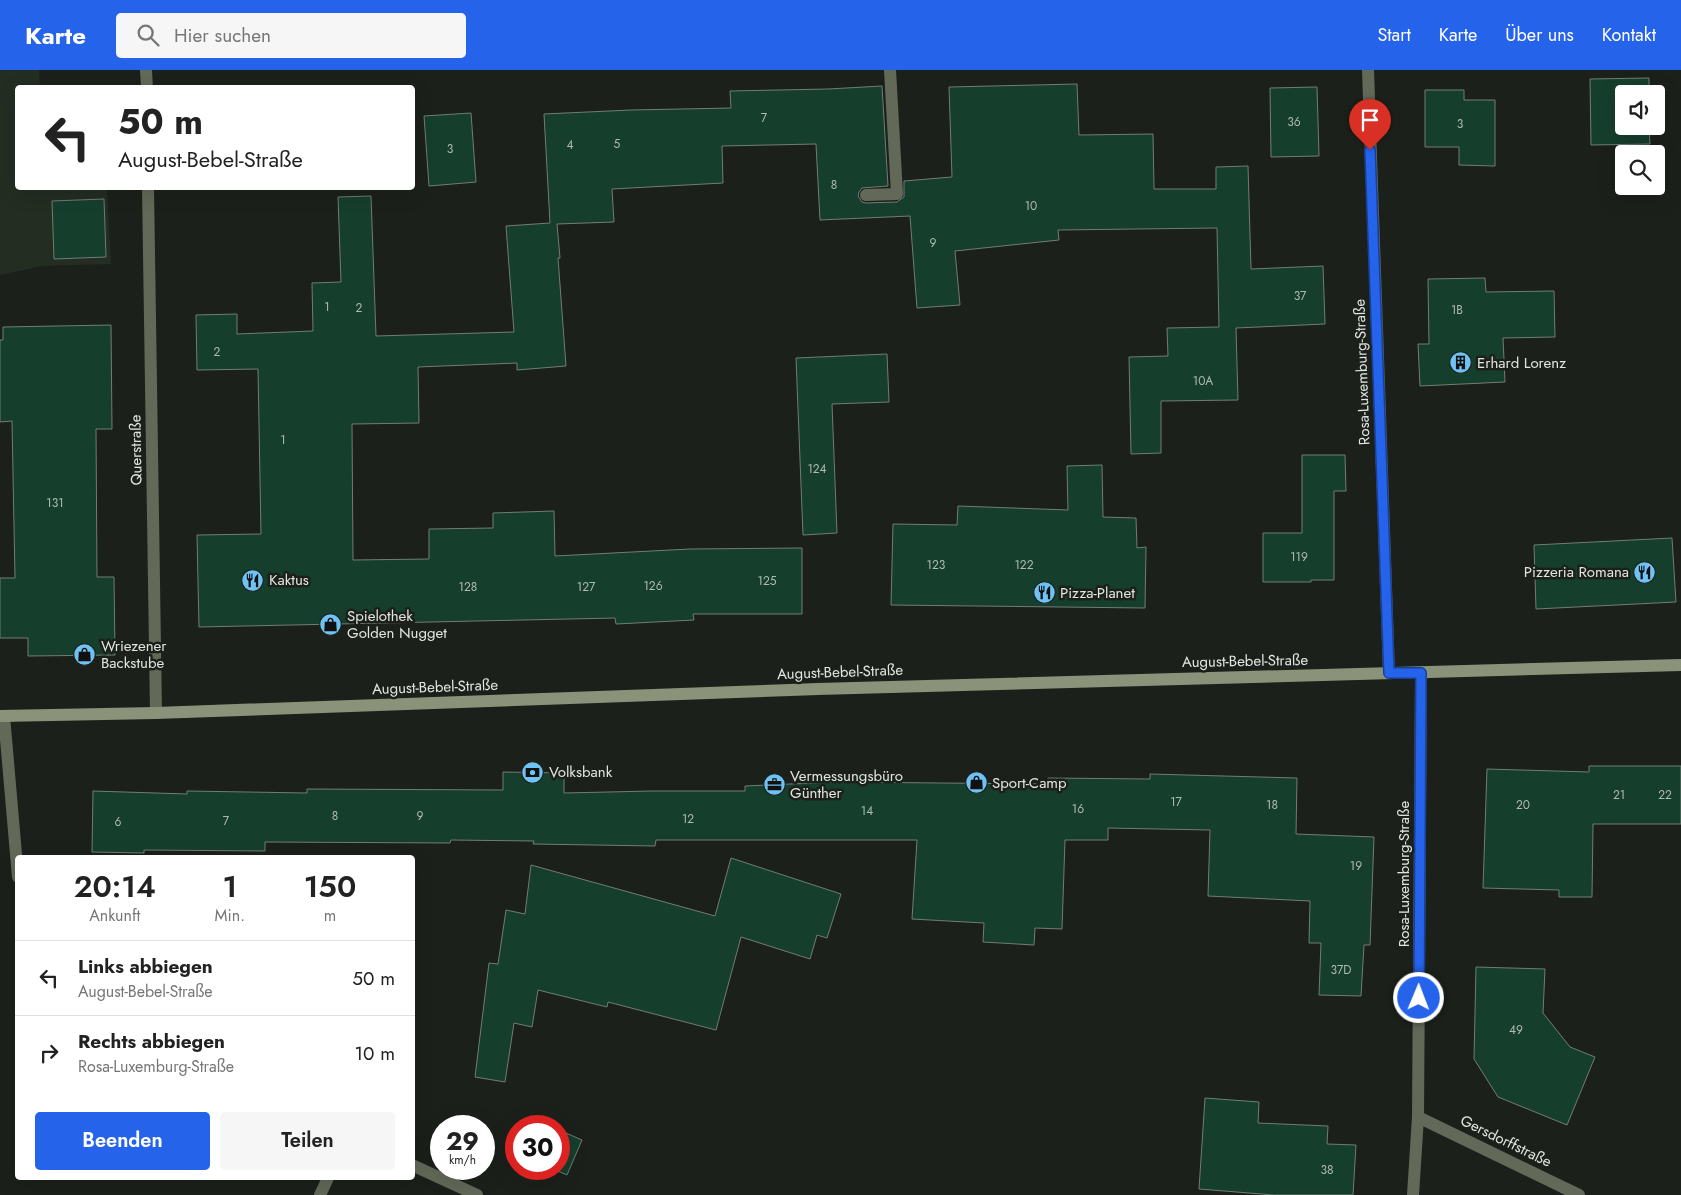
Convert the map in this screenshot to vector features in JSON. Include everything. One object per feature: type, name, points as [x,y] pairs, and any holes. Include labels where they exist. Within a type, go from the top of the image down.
[{"type":"main road","name":"August-Bebel-Straße","points":[[2,716],[156,713],[818,689],[1681,665]]},
{"type":"street","points":[[146,70],[147,85]]},
{"type":"street","points":[[866,195],[896,194],[890,70]]},
{"type":"street","name":"Rosa-Luxemburg-Straße","points":[[1368,70],[1389,673]]},
{"type":"street","name":"Querstraße","points":[[148,190],[156,713]]},
{"type":"street","name":"Rosa-Luxemburg-Straße","points":[[1413,1195],[1418,1117],[1421,673]]},
{"type":"street","points":[[2,716],[16,855]]},
{"type":"street","name":"Gersdorffstraße","points":[[1418,1117],[1579,1195]]},
{"type":"street","points":[[415,1166],[477,1195]]},
{"type":"street","points":[[320,1195],[327,1180]]},
{"type":"shaded area","points":[[0,70],[39,70],[40,85],[15,85],[15,190],[107,190],[111,264],[42,266],[0,275]]},
{"type":"building","points":[[1649,78],[1649,85],[1615,85],[1615,135],[1650,135],[1650,144],[1591,145],[1590,79]]},
{"type":"building","points":[[1077,84],[1079,135],[1153,134],[1154,189],[1216,189],[1216,167],[1248,166],[1251,269],[1323,266],[1325,324],[1236,328],[1238,400],[1161,401],[1161,453],[1131,454],[1129,357],[1168,356],[1167,328],[1219,327],[1217,228],[1058,230],[1059,240],[955,251],[960,305],[917,308],[910,216],[820,220],[816,144],[722,146],[723,183],[612,189],[614,222],[557,224],[566,366],[517,370],[517,363],[418,367],[419,423],[352,424],[353,560],[429,559],[429,529],[493,528],[493,513],[554,511],[555,556],[690,549],[802,548],[802,614],[693,614],[694,620],[616,624],[615,618],[199,627],[197,535],[261,534],[258,369],[197,370],[196,315],[237,314],[237,334],[313,331],[312,283],[341,282],[338,197],[371,196],[376,336],[514,332],[506,226],[550,223],[544,114],[731,108],[730,91],[882,86],[888,186],[862,188],[858,196],[862,202],[866,203],[897,202],[904,197],[904,181],[952,177],[949,87]]},
{"type":"building","points":[[1317,87],[1319,156],[1271,157],[1270,88]]},
{"type":"building","points":[[1425,90],[1464,90],[1464,100],[1495,100],[1495,166],[1459,165],[1459,147],[1425,147]]},
{"type":"building","points":[[471,113],[476,182],[429,186],[424,116]]},
{"type":"building","points":[[104,199],[106,257],[54,259],[52,201]]},
{"type":"building","points":[[1485,278],[1486,292],[1554,291],[1555,337],[1503,338],[1505,382],[1420,386],[1418,344],[1429,344],[1428,279]]},
{"type":"building","points":[[111,325],[112,429],[96,429],[97,577],[114,577],[115,655],[28,656],[28,638],[0,638],[0,578],[15,578],[12,421],[0,422],[0,340],[3,340],[3,327]]},
{"type":"building","points":[[887,354],[889,402],[832,404],[837,533],[803,535],[796,358]]},
{"type":"building","points":[[1302,455],[1345,455],[1346,491],[1334,491],[1334,580],[1263,582],[1263,533],[1302,533]]},
{"type":"building","points":[[1102,465],[1103,517],[1136,518],[1137,548],[1146,547],[1145,608],[891,605],[893,524],[957,525],[958,506],[1068,510],[1067,466]]},
{"type":"building","points":[[1672,538],[1676,602],[1536,609],[1534,545]]},
{"type":"building","points":[[1589,766],[1681,766],[1681,824],[1593,824],[1592,897],[1559,897],[1559,890],[1483,888],[1487,769],[1589,772]]},
{"type":"building","points":[[503,772],[564,773],[564,793],[745,791],[745,786],[836,782],[1048,784],[1048,778],[1150,779],[1150,774],[1297,778],[1296,834],[1374,837],[1370,945],[1364,945],[1361,996],[1319,995],[1321,943],[1309,943],[1310,901],[1208,896],[1210,830],[1108,828],[1108,840],[1065,840],[1062,929],[1035,928],[1034,945],[983,942],[984,923],[912,919],[917,840],[656,840],[655,846],[533,844],[534,841],[451,840],[450,843],[265,842],[265,851],[144,850],[144,853],[92,852],[93,791],[187,794],[187,791],[307,793],[307,789],[503,790]]},
{"type":"building","points":[[731,858],[841,894],[827,938],[817,935],[810,959],[741,937],[716,1030],[608,1002],[607,1007],[538,990],[532,1027],[514,1023],[505,1082],[475,1077],[489,963],[498,964],[506,910],[525,914],[531,865],[715,916]]},
{"type":"building","points":[[1476,967],[1545,969],[1543,1013],[1570,1047],[1595,1057],[1567,1125],[1498,1097],[1474,1059]]},
{"type":"building","points":[[1205,1098],[1259,1102],[1258,1123],[1328,1126],[1327,1144],[1356,1145],[1353,1195],[1274,1195],[1199,1189]]},
{"type":"building","points":[[570,1135],[582,1140],[570,1168]]},
{"type":"place","name":"Erhard Lorenz","points":[[1461,363]]},
{"type":"place","name":"Pizzeria Romana","points":[[1645,572]]},
{"type":"place","name":"Kaktus","points":[[253,580]]},
{"type":"place","name":"Pizza-Planet","points":[[1044,593]]},
{"type":"place","name":"Spielothek Golden Nugget","points":[[331,625]]},
{"type":"place","name":"Wriezener Backstube","points":[[85,655]]},
{"type":"place","name":"Volksbank","points":[[533,772]]},
{"type":"place","name":"Sport-Camp","points":[[976,783]]},
{"type":"place","name":"Vermessungsbüro Günther","points":[[774,785]]},
{"type":"route","points":[[1370,150],[1389,673],[1421,673],[1419,998]]}]
